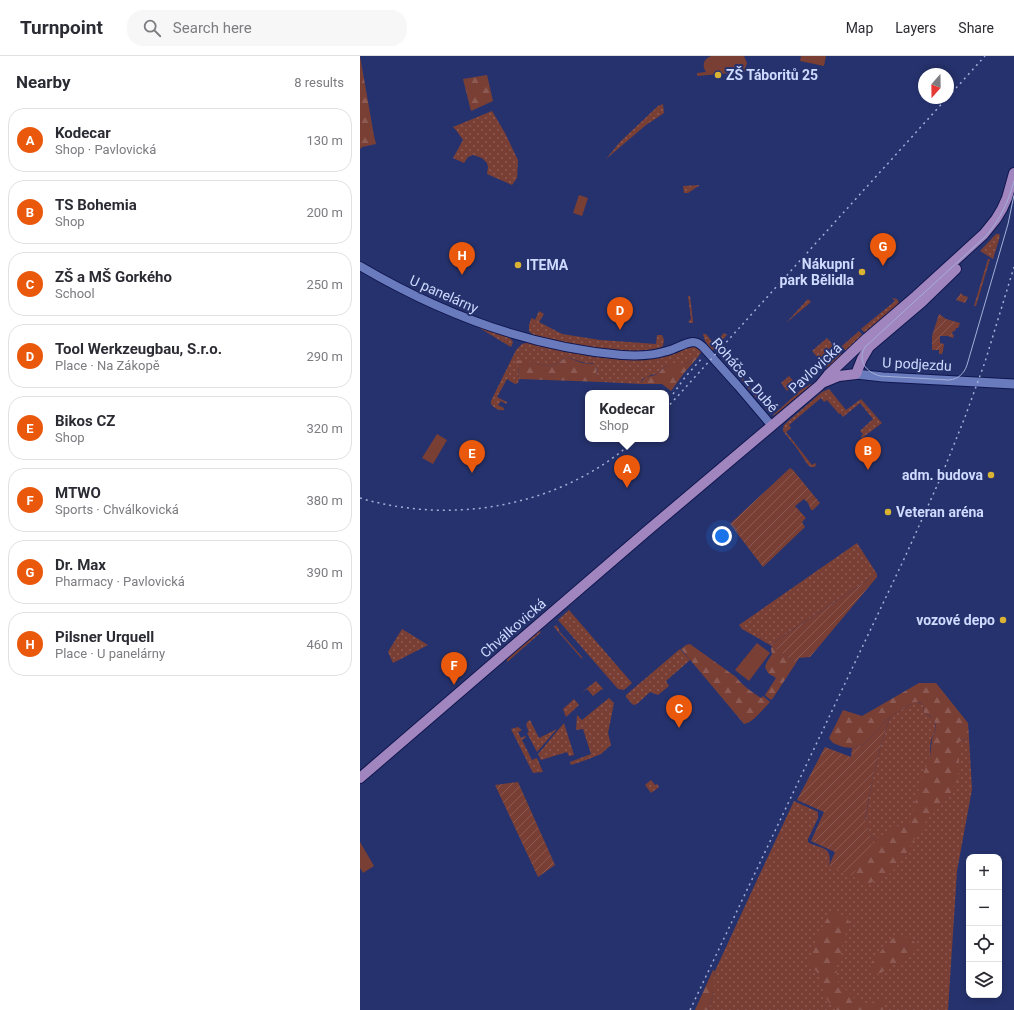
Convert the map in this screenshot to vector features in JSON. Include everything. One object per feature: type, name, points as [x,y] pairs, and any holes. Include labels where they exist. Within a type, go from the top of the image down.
[{"type":"main road","points":[[999,221],[1014,172]]},
{"type":"main road","points":[[999,221],[1009,209],[1014,197]]},
{"type":"main road","name":"Pavlovická","points":[[868,343],[889,330],[922,302],[989,238],[999,221]]},
{"type":"main road","name":"Pavlovická","points":[[647,531],[820,385],[828,375],[868,343],[916,296],[999,221]]},
{"type":"main road","points":[[854,374],[850,365],[851,360],[860,348],[868,343]]},
{"type":"main road","name":"U podjezdu","points":[[820,385],[839,376],[854,374],[1014,384]]},
{"type":"main road","name":"Chválkovická","points":[[360,778],[647,531]]},
{"type":"street","name":"U panelárny","points":[[360,266],[446,311],[520,336],[574,348],[638,356],[668,351],[689,343],[698,343]]},
{"type":"street","name":"Roháče z Dubé","points":[[698,343],[732,379],[772,426]]},
{"type":"green space","points":[[360,56],[376,144],[362,147],[360,149]]},
{"type":"green space","points":[[744,56],[747,63],[745,69],[754,68],[754,71],[697,76],[697,73],[706,72],[704,63],[708,57]]},
{"type":"green space","points":[[801,56],[826,56],[824,66],[800,61]]},
{"type":"green space","points":[[487,75],[493,101],[471,111],[463,79]]},
{"type":"green space","points":[[663,104],[664,113],[646,125],[606,159],[620,142],[658,106]]},
{"type":"green space","points":[[492,111],[518,160],[517,178],[512,185],[487,174],[487,163],[482,158],[473,155],[468,157],[464,163],[453,158],[463,140],[453,127]]},
{"type":"green space","points":[[700,185],[688,193],[684,193],[683,186]]},
{"type":"green space","points":[[579,195],[588,198],[582,216],[573,213]]},
{"type":"green space","points":[[996,234],[999,234],[1000,236],[993,259],[980,251]]},
{"type":"green space","points":[[988,259],[990,259],[976,306],[974,306]]},
{"type":"green space","points":[[961,293],[962,295],[968,297],[965,303],[956,300]]},
{"type":"green space","points":[[688,296],[690,296],[693,323],[688,322],[691,319]]},
{"type":"green space","points":[[892,298],[897,299],[899,303],[897,306],[866,334],[861,329],[895,301]]},
{"type":"green space","points":[[808,299],[811,302],[786,323]]},
{"type":"green space","points":[[539,311],[544,314],[539,322],[562,334],[600,340],[656,344],[657,335],[662,335],[664,340],[663,346],[648,350],[620,351],[575,345],[533,335],[529,331],[529,325],[532,318],[535,320]]},
{"type":"green space","points":[[939,314],[946,319],[960,323],[958,328],[953,331],[953,338],[948,336],[940,336],[940,343],[944,344],[942,354],[939,354],[939,350],[932,350],[932,336]]},
{"type":"green space","points":[[473,324],[509,337],[513,342],[511,347]]},
{"type":"green space","points":[[859,331],[864,337],[846,351],[842,346]]},
{"type":"green space","points":[[724,333],[727,335],[712,351],[705,341],[703,334],[706,334],[714,344]]},
{"type":"green space","points":[[827,338],[842,355],[827,368],[812,351]]},
{"type":"green space","points":[[534,343],[605,357],[689,346],[697,346],[704,353],[701,352],[698,357],[695,357],[684,365],[667,366],[657,374],[642,379],[641,384],[603,382],[598,376],[597,368],[593,363],[583,362],[567,357],[556,364],[549,366],[530,362],[518,366],[518,383],[515,384],[507,379],[497,397],[507,402],[506,404],[501,401],[498,405],[504,408],[504,410],[497,409],[491,404],[491,401],[516,350],[522,344]]},
{"type":"green space","points":[[567,357],[582,363],[596,364],[597,375],[603,382],[519,379],[518,366],[515,361],[529,361],[540,365],[549,366],[556,364]]},
{"type":"green space","points":[[695,357],[698,357],[671,391],[662,384],[641,384],[646,377],[659,373],[664,367],[678,364],[684,365]]},
{"type":"green space","points":[[742,374],[744,375],[744,380],[767,407],[772,409],[777,407],[775,409],[768,411],[744,384]]},
{"type":"green space","points":[[789,376],[796,384],[787,391],[781,383]]},
{"type":"green space","points":[[811,384],[777,414],[772,416],[802,389]]},
{"type":"green space","points":[[829,389],[846,410],[861,399],[882,423],[862,438],[861,436],[863,434],[860,431],[873,419],[860,403],[843,417],[827,400],[824,402],[821,398],[789,425],[791,428],[786,432],[812,465],[815,463],[816,464],[815,467],[811,467],[808,465],[783,429],[784,425],[822,392]]},
{"type":"green space","points":[[437,434],[447,440],[433,464],[422,458]]},
{"type":"green space","points":[[790,468],[820,503],[813,510],[811,510],[808,503],[804,499],[795,506],[806,518],[802,522],[805,527],[763,567],[730,524]]},
{"type":"green space","points":[[857,543],[877,574],[770,645],[742,629],[739,625]]},
{"type":"green space","points":[[877,574],[877,577],[810,657],[799,658],[796,663],[770,645]]},
{"type":"green space","points":[[569,610],[632,683],[624,690],[618,689],[558,620]]},
{"type":"green space","points":[[556,625],[559,631],[582,657],[582,659],[554,627]]},
{"type":"green space","points":[[402,629],[428,645],[393,663],[388,652]]},
{"type":"green space","points":[[538,629],[541,632],[507,662],[507,659]]},
{"type":"green space","points":[[757,643],[770,653],[749,681],[735,670]]},
{"type":"green space","points":[[690,644],[736,677],[751,691],[761,698],[763,696],[770,702],[755,718],[744,724],[681,649]]},
{"type":"green space","points":[[772,646],[796,663],[771,700],[765,695],[776,678],[768,673],[765,667],[772,654]]},
{"type":"green space","points":[[680,649],[690,660],[666,681],[669,686],[658,695],[650,692],[637,704],[632,704],[626,695]]},
{"type":"green space","points":[[596,681],[604,690],[602,689],[593,696],[587,689],[581,693]]},
{"type":"green space","points":[[919,683],[936,683],[968,723],[969,738],[959,742],[958,780],[948,798],[934,809],[905,855],[891,873],[868,884],[852,876],[875,839],[893,828],[912,821],[921,779],[930,757],[932,739],[936,725],[930,716],[924,713],[923,705],[918,702],[914,702],[890,717],[863,745],[852,748],[843,747],[833,743],[829,738],[843,710],[862,716]]},
{"type":"green space","points":[[609,698],[614,703],[608,733],[611,745],[601,754],[571,765],[570,762],[591,754],[583,729],[576,730],[577,715],[582,720]]},
{"type":"green space","points":[[574,699],[579,705],[566,717],[563,709]]},
{"type":"green space","points":[[914,702],[923,705],[924,713],[933,719],[936,727],[934,735],[931,739],[930,757],[951,745],[969,738],[972,789],[957,871],[948,1010],[708,1010],[714,992],[715,971],[794,801],[818,812],[818,818],[808,842],[828,851],[830,859],[829,866],[875,839],[871,837],[865,820],[881,745],[890,717]]},
{"type":"green space","points":[[890,717],[881,745],[865,819],[871,837],[875,839],[852,876],[829,866],[835,852],[811,841],[824,812],[797,800],[825,747],[851,757],[852,748],[863,745]]},
{"type":"green space","points":[[530,720],[539,738],[557,729],[537,752],[527,733],[529,732],[527,724]]},
{"type":"green space","points":[[564,723],[574,755],[569,756],[567,752],[541,760],[538,754]]},
{"type":"green space","points":[[518,727],[522,730],[518,732],[521,738],[526,737],[522,740],[532,760],[537,758],[543,772],[533,773],[511,729]]},
{"type":"green space","points":[[651,780],[659,787],[651,793],[645,785]]},
{"type":"green space","points":[[518,782],[555,865],[538,877],[495,785]]},
{"type":"green space","points":[[360,842],[374,866],[363,873],[360,868]]},
{"type":"green space","points":[[831,912],[842,915],[848,919],[850,926],[843,939],[840,959],[836,968],[838,982],[854,998],[863,1004],[871,1003],[880,998],[885,1000],[883,1010],[836,1010],[826,997],[816,970],[809,966],[808,961],[816,940]]},
{"type":"green space","points":[[893,938],[908,938],[915,943],[915,948],[911,955],[879,974],[873,974],[870,964]]},
{"type":"green space","points":[[713,970],[715,971],[714,992],[708,1010],[695,1010]]},
{"type":"tram line","points":[[1014,181],[1003,210],[996,223],[986,236],[865,347],[862,357],[864,365],[867,369],[880,376],[949,380],[958,377],[964,371],[1008,224],[1014,195]]},
{"type":"railway","points":[[954,90],[985,56]]},
{"type":"railway","points":[[669,406],[942,104]]},
{"type":"railway","points":[[690,1010],[905,557],[941,477],[985,362],[1014,267]]},
{"type":"railway","points":[[673,394],[686,376],[703,357]]},
{"type":"railway","points":[[360,498],[396,506],[433,510],[469,509],[506,504],[541,494],[575,480],[607,462],[632,442]]},
{"type":"place","name":"ZŠ Táboritů 25","points":[[718,75]]},
{"type":"place","name":"ITEMA","points":[[518,265]]},
{"type":"place","name":"Dr. Max","points":[[883,266]]},
{"type":"place","name":"Nákupní park Bělidla","points":[[862,272]]},
{"type":"place","name":"Pilsner Urquell","points":[[462,275]]},
{"type":"place","name":"Tool Werkzeugbau, S.r.o.","points":[[620,330]]},
{"type":"place","name":"TS Bohemia","points":[[868,470]]},
{"type":"place","name":"Bikos CZ","points":[[472,473]]},
{"type":"place","name":"adm. budova","points":[[991,475]]},
{"type":"place","name":"Kodecar","points":[[627,488]]},
{"type":"place","name":"Veteran aréna","points":[[888,512]]},
{"type":"place","name":"vozové depo","points":[[1003,620]]},
{"type":"place","name":"MTWO","points":[[454,685]]},
{"type":"place","name":"ZŠ a MŠ Gorkého","points":[[679,728]]}]
